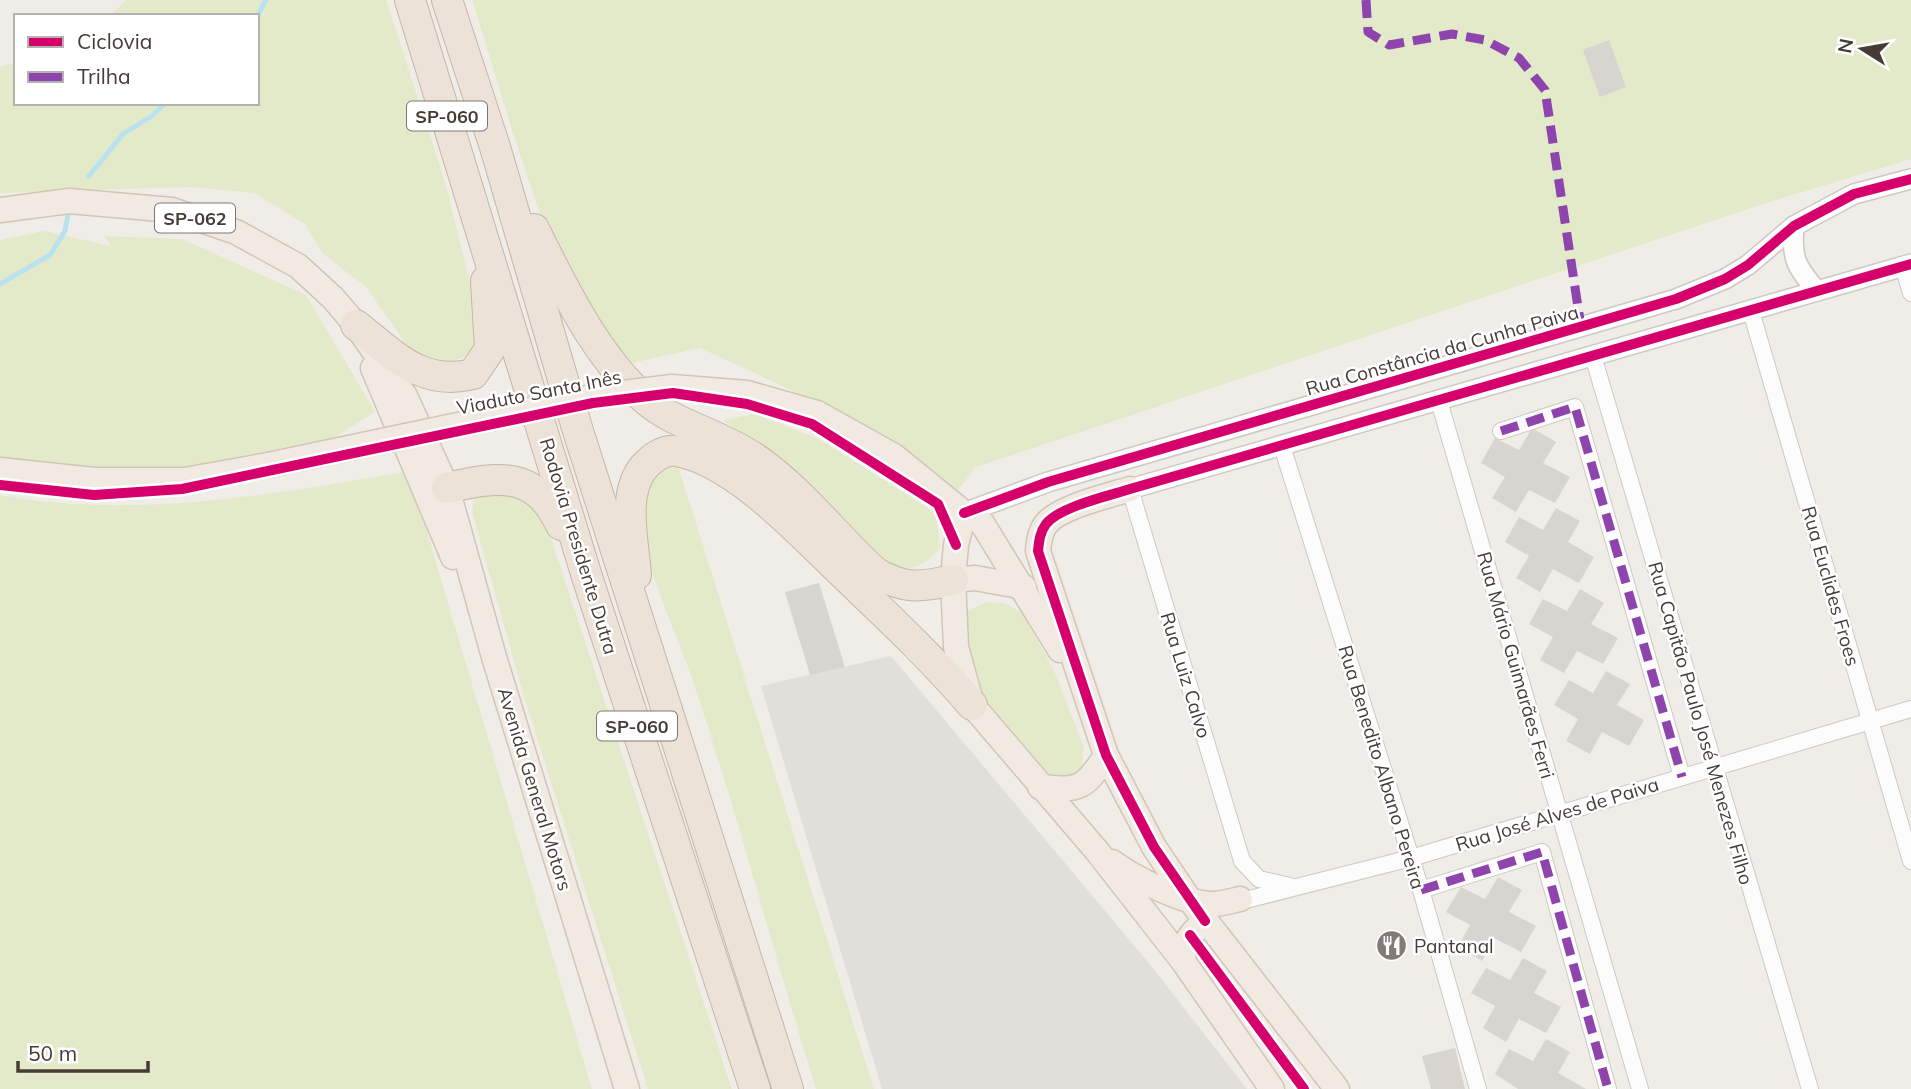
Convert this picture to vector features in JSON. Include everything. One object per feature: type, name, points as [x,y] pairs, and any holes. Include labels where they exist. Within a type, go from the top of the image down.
[{"type":"highway","name":"Rodovia Presidente Dutra","points":[[410,0],[588,580],[755,1089]]},
{"type":"highway","name":"Rodovia Presidente Dutra","points":[[447,0],[495,147],[579,432],[788,1089]]},
{"type":"highway","points":[[495,147],[588,333],[644,398],[667,414],[707,430],[757,459],[876,573],[899,586],[924,586],[953,580]]},
{"type":"highway","points":[[356,325],[407,364],[432,377],[452,379],[473,374],[490,349],[483,231]]},
{"type":"highway","points":[[639,621],[631,502],[634,483],[645,466],[659,454],[674,451],[702,459],[759,495],[935,661],[972,705]]},
{"type":"highway","points":[[447,488],[493,479],[515,480],[537,489],[553,507],[588,580]]},
{"type":"main road","name":"SP-062","points":[[0,210],[69,201],[172,210],[236,232],[298,266],[333,298],[356,325],[405,396],[447,488]]},
{"type":"main road","points":[[356,325],[495,657]]},
{"type":"main road","name":"Viaduto Santa Inês","points":[[0,470],[94,480],[185,480],[591,397],[672,387],[747,393],[817,413],[894,456],[964,513],[982,523],[1049,629],[1094,720]]},
{"type":"main road","points":[[414,465],[428,478],[447,488]]},
{"type":"main road","name":"Avenida General Motors","points":[[447,488],[495,657],[626,1089]]},
{"type":"main road","points":[[1130,489],[1062,512],[1047,522],[1040,535],[1038,551],[1106,755],[1175,879],[1337,1089]]},
{"type":"main road","points":[[964,513],[956,545],[953,580],[956,647],[972,705],[1040,788],[1097,851],[1183,961],[1272,1089]]},
{"type":"main road","points":[[953,580],[975,578],[1024,587]]},
{"type":"main road","points":[[1040,788],[1070,790],[1085,784],[1106,755]]},
{"type":"main road","points":[[1097,851],[1125,871],[1189,899],[1213,904],[1240,899]]},
{"type":"main road","points":[[1183,961],[1184,946],[1190,934],[1205,921]]},
{"type":"street","name":"Rua Constância da Cunha Paiva","points":[[964,513],[1048,482],[1676,299],[1725,279],[1748,265],[1794,226],[1854,194],[1911,179]]},
{"type":"street","points":[[1794,226],[1792,253],[1803,275],[1817,291]]},
{"type":"street","points":[[1130,489],[1907,265],[1911,293]]},
{"type":"street","name":"Rua Euclides Froes","points":[[1751,311],[1911,861]]},
{"type":"street","name":"Rua Capitão Paulo José Menezes Filho","points":[[1593,356],[1810,1089]]},
{"type":"street","name":"Rua Mário Guimarães Ferri","points":[[1439,401],[1640,1089]]},
{"type":"street","points":[[1501,431],[1575,407],[1682,777]]},
{"type":"street","name":"Rua Benedito Albano Pereira","points":[[1282,446],[1421,890],[1478,1089]]},
{"type":"street","name":"Rua Luiz Calvo","points":[[1130,489],[1242,861],[1259,879],[1296,888]]},
{"type":"street","name":"Rua José Alves de Paiva","points":[[1205,921],[1240,899],[1296,888],[1410,858],[1911,709]]},
{"type":"street","points":[[1421,890],[1542,852],[1608,1089]]},
{"type":"street","points":[[1175,879],[1198,891],[1240,899]]},
{"type":"green space","points":[[126,0],[386,0],[446,185],[479,318],[479,340],[468,356],[448,362],[426,359],[406,344],[366,287],[322,253],[305,224],[254,193],[190,187],[0,193],[0,67],[14,64],[14,105],[259,105],[259,14],[112,14]]},
{"type":"green space","points":[[472,0],[1911,0],[1911,159],[1763,204],[976,467],[958,490],[819,403],[700,348],[632,363],[610,343],[591,320],[553,244],[523,164]]},
{"type":"green space","points":[[44,231],[111,246],[104,236],[182,239],[306,295],[375,412],[333,438],[185,467],[94,467],[0,457],[0,240]]},
{"type":"green space","points":[[755,414],[819,439],[936,513],[940,548],[924,563],[904,568],[889,564],[864,548],[791,473],[723,420]]},
{"type":"green space","points":[[678,466],[874,1089],[816,1089],[709,730],[645,548],[639,507],[642,492],[656,474]]},
{"type":"green space","points":[[409,471],[592,1089],[0,1089],[0,495],[51,502],[154,504],[256,495]]},
{"type":"green space","points":[[489,487],[535,500],[553,544],[732,1089],[648,1089],[525,700],[472,512],[474,498]]},
{"type":"green space","points":[[986,602],[1004,603],[1021,612],[1053,668],[1084,747],[1082,768],[1071,775],[1055,778],[1037,763],[1019,746],[988,705],[969,659],[966,635],[968,611]]},
{"type":"shaded area","points":[[891,656],[1153,968],[1247,1089],[882,1089],[761,686]]},
{"type":"building","points":[[1609,40],[1626,87],[1600,97],[1583,50]]},
{"type":"building","points":[[1532,428],[1556,442],[1543,463],[1570,477],[1555,503],[1529,490],[1516,512],[1492,498],[1505,477],[1481,463],[1495,438],[1519,450]]},
{"type":"building","points":[[1556,508],[1580,521],[1568,542],[1594,557],[1579,583],[1553,569],[1540,592],[1516,578],[1529,556],[1505,542],[1519,517],[1543,530]]},
{"type":"building","points":[[819,583],[845,667],[810,675],[785,592]]},
{"type":"building","points":[[1580,589],[1604,603],[1591,624],[1618,638],[1603,664],[1577,651],[1564,673],[1540,660],[1553,637],[1529,624],[1543,599],[1567,611]]},
{"type":"building","points":[[1606,671],[1630,684],[1617,705],[1644,720],[1629,746],[1602,732],[1590,754],[1566,741],[1578,719],[1554,705],[1569,680],[1593,693]]},
{"type":"building","points":[[1498,877],[1522,890],[1509,912],[1536,926],[1521,952],[1494,938],[1482,961],[1458,947],[1470,925],[1446,912],[1461,887],[1485,899]]},
{"type":"building","points":[[1523,958],[1547,971],[1534,993],[1561,1007],[1546,1033],[1519,1019],[1506,1042],[1483,1028],[1495,1006],[1471,993],[1486,968],[1510,980]]},
{"type":"building","points":[[1546,1039],[1570,1052],[1558,1073],[1586,1089],[1518,1089],[1495,1074],[1509,1049],[1533,1061]]},
{"type":"building","points":[[1455,1048],[1465,1089],[1431,1089],[1422,1056]]},
{"type":"waterway","points":[[258,14],[266,0]]},
{"type":"waterway","points":[[89,176],[123,134],[152,116],[163,105]]},
{"type":"waterway","points":[[0,284],[50,255],[65,231],[68,215]]},
{"type":"marked path","points":[[1366,0],[1368,32],[1389,45],[1452,34],[1485,40],[1519,58],[1545,90],[1581,327]]},
{"type":"marked path","points":[[1501,431],[1575,407],[1682,777]]},
{"type":"marked path","points":[[1421,890],[1542,852],[1608,1089]]},
{"type":"cycle path","points":[[964,513],[1048,482],[1676,299],[1725,279],[1748,265],[1794,226],[1854,194],[1911,179]]},
{"type":"cycle path","points":[[1205,921],[1154,847],[1106,755],[1038,551],[1042,530],[1052,518],[1072,507],[1109,495],[1911,264]]},
{"type":"cycle path","points":[[0,485],[94,495],[182,489],[593,403],[673,393],[747,404],[812,424],[938,504],[956,545]]},
{"type":"cycle path","points":[[1190,935],[1304,1089]]},
{"type":"place","name":"Pantanal","points":[[1391,946]]}]
